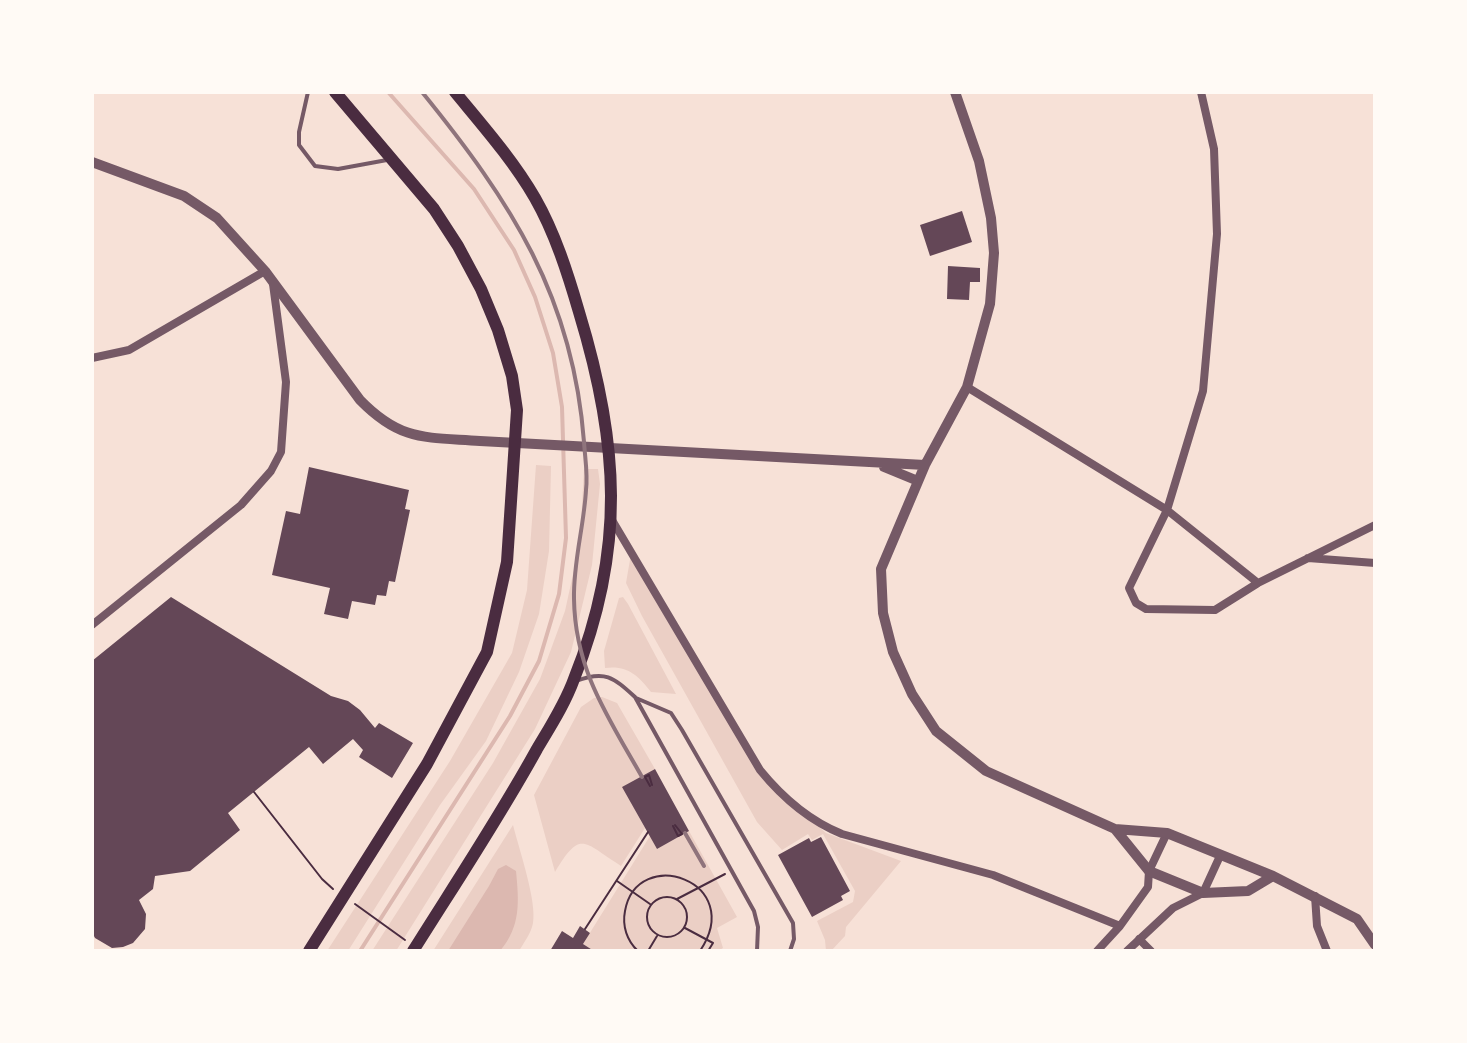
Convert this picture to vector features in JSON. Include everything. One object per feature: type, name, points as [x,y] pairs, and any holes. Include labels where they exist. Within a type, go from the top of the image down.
[{"type":"main road","points":[[309,951],[427,764],[487,652],[507,562],[517,410],[512,376],[481,289],[434,209],[335,92]]},
{"type":"main road","points":[[413,951],[517,785],[574,682],[599,607],[612,520],[609,449],[593,357],[559,252],[536,200],[498,144],[455,92]]},
{"type":"street","points":[[955,92],[979,161],[991,218],[994,253],[990,304],[967,387],[925,465],[881,569],[883,613],[893,652],[912,694],[936,731],[986,771],[1115,829],[1167,833],[1273,876],[1357,919],[1375,945]]},
{"type":"street","points":[[1201,92],[1214,149],[1217,234],[1203,391],[1167,510],[1129,588],[1136,603],[1146,609],[1215,610],[1258,583],[1375,525]]},
{"type":"street","points":[[92,162],[184,196],[217,218],[265,271],[360,400],[385,424],[419,436],[480,441],[878,465],[925,465]]},
{"type":"street","points":[[92,358],[129,350],[265,271]]},
{"type":"street","points":[[92,625],[241,505],[271,471],[281,452],[286,382],[273,283]]},
{"type":"street","points":[[967,387],[1167,510],[1258,583]]},
{"type":"street","points":[[878,465],[918,481]]},
{"type":"street","points":[[612,520],[760,770],[794,804],[842,834],[993,875],[1120,926]]},
{"type":"street","points":[[1307,558],[1375,563]]},
{"type":"street","points":[[1115,829],[1149,871],[1203,893]]},
{"type":"street","points":[[1097,951],[1120,926],[1148,887],[1149,871],[1167,833]]},
{"type":"street","points":[[1203,893],[1220,856]]},
{"type":"street","points":[[1127,951],[1173,908],[1203,893],[1248,891],[1273,876]]},
{"type":"street","points":[[1315,896],[1317,926],[1327,951]]},
{"type":"street","points":[[1139,939],[1151,951]]},
{"type":"lane","points":[[308,92],[299,145],[315,166],[338,169],[393,159]]},
{"type":"lane","points":[[574,682],[593,674],[608,676],[635,697],[754,911],[758,927],[757,951]]},
{"type":"lane","points":[[635,697],[671,713],[682,730],[793,923],[794,939],[790,951]]},
{"type":"path","points":[[254,792],[322,879],[394,933]]},
{"type":"path","points":[[585,929],[648,832]]},
{"type":"path","points":[[676,900],[731,870]]},
{"type":"path","points":[[638,951],[626,933],[623,919],[626,904],[633,891],[645,881],[674,875],[687,879],[699,888],[712,913],[712,927],[700,951]]},
{"type":"path","points":[[617,881],[651,905]]},
{"type":"path","points":[[663,898],[676,900],[687,915],[684,927],[681,932],[669,937],[657,935],[648,924],[651,905],[663,898]]},
{"type":"path","points":[[684,927],[713,943],[708,951]]},
{"type":"path","points":[[648,951],[657,935]]},
{"type":"shaded area","points":[[536,465],[551,466],[549,551],[539,614],[519,672],[486,741],[440,805],[348,951],[327,951],[450,761],[512,653],[527,590]]},
{"type":"shaded area","points":[[584,469],[598,469],[600,484],[592,565],[571,652],[535,729],[396,951],[372,951],[493,763],[540,679],[565,611],[580,542]]},
{"type":"shaded area","points":[[631,554],[764,779],[826,833],[901,861],[846,927],[845,936],[831,951],[826,951],[817,921],[853,902],[855,891],[823,834],[812,840],[808,834],[782,850],[757,822],[626,583]]},
{"type":"shaded area","points":[[623,597],[676,694],[651,692],[631,672],[605,668],[604,651],[619,598]]},
{"type":"shaded area","points":[[602,697],[617,703],[655,769],[623,787],[645,828],[621,866],[584,844],[571,850],[555,872],[534,795],[581,707],[594,698]]},
{"type":"shaded area","points":[[513,825],[534,913],[531,931],[519,951],[433,951]]},
{"type":"shaded area","points":[[689,831],[737,917],[717,928],[723,948],[718,951],[594,951],[583,944],[650,836],[657,849]]},
{"type":"shaded area","points":[[506,865],[516,871],[518,893],[515,923],[507,942],[500,951],[448,951],[498,869]]},
{"type":"building","points":[[962,211],[972,242],[930,256],[920,225]]},
{"type":"building","points":[[948,266],[980,268],[980,282],[970,282],[969,300],[947,299]]},
{"type":"building","points":[[309,467],[409,490],[405,509],[410,510],[395,582],[389,581],[386,596],[377,595],[375,605],[352,601],[348,619],[324,614],[330,588],[272,575],[286,511],[300,514]]},
{"type":"building","points":[[171,597],[331,696],[348,701],[375,728],[379,723],[413,743],[392,778],[359,757],[363,750],[353,739],[323,764],[309,747],[228,813],[240,830],[190,871],[155,876],[153,889],[139,900],[146,914],[145,929],[133,943],[112,948],[95,938],[92,932],[92,661]]},
{"type":"building","points":[[655,769],[689,831],[657,849],[622,787]]},
{"type":"building","points":[[821,837],[850,891],[841,896],[843,900],[812,917],[778,855],[809,838],[811,842]]},
{"type":"building","points":[[580,926],[590,933],[583,944],[594,951],[550,951],[562,931],[573,938]]},
{"type":"waterway","points":[[360,951],[510,716],[539,661],[559,594],[566,538],[562,407],[553,353],[535,297],[514,250],[474,189],[388,92]]},
{"type":"railway","points":[[422,92],[509,213],[532,254],[567,341],[578,390],[587,472],[574,585],[576,625],[580,648],[596,692],[642,777]]},
{"type":"railway","points":[[685,833],[704,866]]}]
